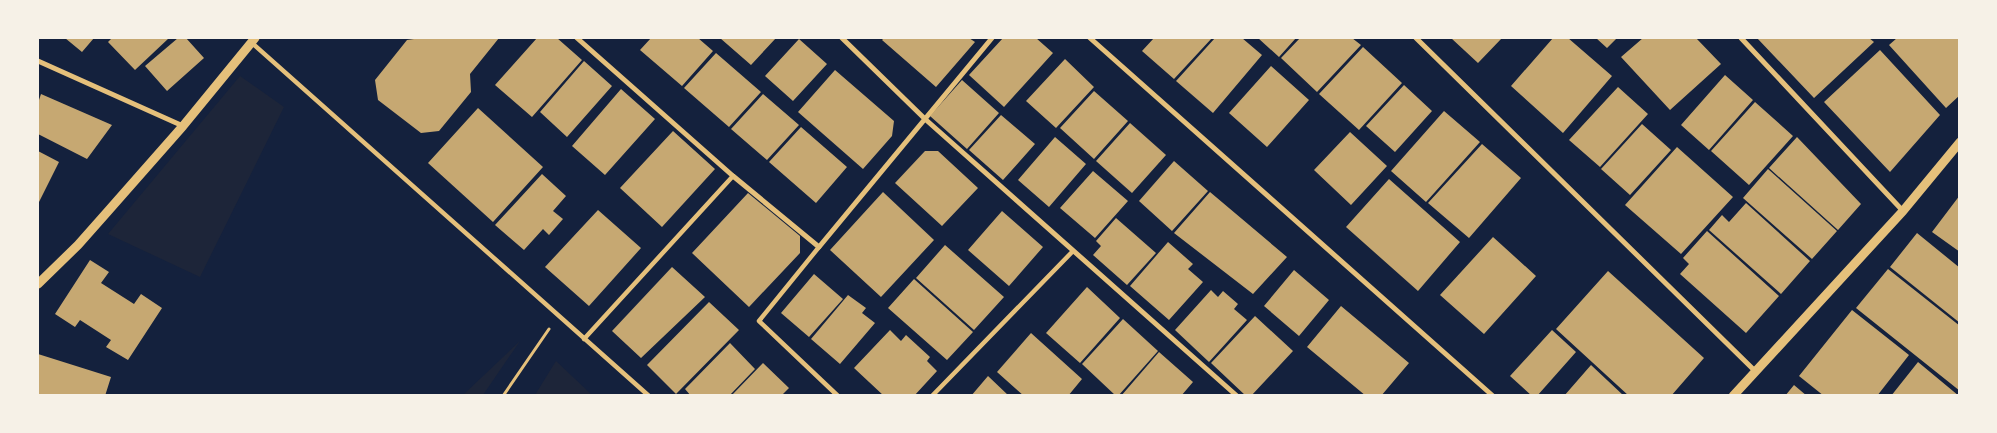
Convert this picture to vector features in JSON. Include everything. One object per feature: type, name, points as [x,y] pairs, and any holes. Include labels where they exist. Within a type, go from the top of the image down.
[{"type":"street","points":[[577,38],[734,176],[819,246]]},
{"type":"street","points":[[842,38],[924,119],[1237,396]]},
{"type":"street","points":[[838,396],[759,321],[992,38]]},
{"type":"street","points":[[1090,38],[1493,396]]},
{"type":"street","points":[[1416,38],[1754,370]]},
{"type":"street","points":[[1741,38],[1903,211]]},
{"type":"street","points":[[38,284],[78,245],[183,126],[253,40],[649,396]]},
{"type":"street","points":[[38,61],[183,126]]},
{"type":"street","points":[[1732,396],[1903,211],[1960,142]]},
{"type":"street","points":[[584,339],[734,176]]},
{"type":"street","points":[[932,396],[1073,251]]},
{"type":"path","points":[[503,396],[558,316]]},
{"type":"shaded area","points":[[240,76],[284,107],[200,277],[108,234]]},
{"type":"shaded area","points":[[520,341],[483,395],[463,395]]},
{"type":"shaded area","points":[[556,361],[592,395],[535,395]]},
{"type":"building","points":[[65,38],[94,38],[82,52]]},
{"type":"building","points":[[112,38],[169,38],[135,70],[108,42]]},
{"type":"building","points":[[178,38],[186,38],[204,58],[167,91],[145,66]]},
{"type":"building","points":[[421,38],[499,38],[470,74],[471,92],[439,131],[421,133],[378,100],[375,80],[407,40]]},
{"type":"building","points":[[537,38],[557,38],[582,60],[532,117],[495,85]]},
{"type":"building","points":[[651,38],[698,38],[713,51],[682,86],[640,50]]},
{"type":"building","points":[[720,38],[776,38],[751,65]]},
{"type":"building","points":[[884,38],[969,38],[975,42],[936,87],[882,40]]},
{"type":"building","points":[[1003,38],[1036,38],[1053,53],[1004,107],[969,75]]},
{"type":"building","points":[[1154,38],[1212,38],[1174,79],[1142,51]]},
{"type":"building","points":[[1215,38],[1242,38],[1262,55],[1213,113],[1176,81]]},
{"type":"building","points":[[1258,38],[1296,38],[1279,57]]},
{"type":"building","points":[[1300,38],[1352,38],[1361,45],[1317,92],[1281,58]]},
{"type":"building","points":[[1451,38],[1502,38],[1478,63]]},
{"type":"building","points":[[1553,38],[1568,38],[1612,76],[1563,133],[1511,86]]},
{"type":"building","points":[[1596,38],[1617,38],[1607,48]]},
{"type":"building","points":[[1643,38],[1696,38],[1721,64],[1670,110],[1621,57]]},
{"type":"building","points":[[1757,38],[1869,38],[1874,42],[1814,98]]},
{"type":"building","points":[[1897,38],[1960,38],[1960,95],[1946,108],[1889,45]]},
{"type":"building","points":[[799,39],[827,64],[793,101],[765,76]]},
{"type":"building","points":[[1363,47],[1402,83],[1359,130],[1319,94]]},
{"type":"building","points":[[1880,50],[1940,115],[1890,172],[1824,102]]},
{"type":"building","points":[[716,53],[761,92],[729,127],[684,88]]},
{"type":"building","points":[[1065,59],[1094,87],[1056,128],[1026,101]]},
{"type":"building","points":[[584,61],[612,86],[567,137],[540,112]]},
{"type":"building","points":[[1271,66],[1309,100],[1267,147],[1229,113]]},
{"type":"building","points":[[835,70],[894,121],[892,136],[863,169],[798,112]]},
{"type":"building","points":[[1725,75],[1753,100],[1709,150],[1681,125]]},
{"type":"building","points":[[962,80],[999,113],[967,149],[930,116]]},
{"type":"building","points":[[1404,85],[1432,111],[1395,152],[1366,126]]},
{"type":"building","points":[[1618,87],[1648,114],[1600,167],[1569,140]]},
{"type":"building","points":[[621,89],[655,119],[605,175],[572,146]]},
{"type":"building","points":[[1094,91],[1128,121],[1094,159],[1060,128]]},
{"type":"building","points":[[41,94],[112,125],[87,159],[38,134],[38,103]]},
{"type":"building","points":[[763,94],[799,125],[767,160],[731,129]]},
{"type":"building","points":[[1755,102],[1793,136],[1749,185],[1711,151]]},
{"type":"building","points":[[478,108],[543,167],[493,222],[428,163]]},
{"type":"building","points":[[1444,111],[1480,142],[1426,202],[1391,171]]},
{"type":"building","points":[[1001,115],[1035,144],[1003,180],[969,150]]},
{"type":"building","points":[[1130,123],[1166,155],[1132,193],[1096,161]]},
{"type":"building","points":[[1642,124],[1671,150],[1630,195],[1601,169]]},
{"type":"building","points":[[801,127],[847,167],[816,203],[769,162]]},
{"type":"building","points":[[673,131],[715,169],[662,227],[620,188]]},
{"type":"building","points":[[1350,132],[1387,166],[1351,205],[1314,170]]},
{"type":"building","points":[[1055,137],[1086,164],[1049,207],[1018,180]]},
{"type":"building","points":[[1797,137],[1861,204],[1838,230],[1769,168]]},
{"type":"building","points":[[1482,144],[1521,178],[1469,238],[1428,203]]},
{"type":"building","points":[[1677,147],[1733,197],[1681,254],[1625,205]]},
{"type":"building","points":[[38,151],[59,162],[38,204]]},
{"type":"building","points":[[925,151],[938,151],[978,188],[942,226],[895,183]]},
{"type":"building","points":[[1174,161],[1208,191],[1172,231],[1139,201]]},
{"type":"building","points":[[1768,169],[1837,231],[1812,259],[1743,198]]},
{"type":"building","points":[[1093,171],[1128,201],[1095,238],[1060,208]]},
{"type":"building","points":[[542,174],[566,196],[553,211],[563,219],[549,235],[543,229],[524,250],[495,225]]},
{"type":"building","points":[[1389,179],[1460,242],[1418,291],[1346,227]]},
{"type":"building","points":[[883,192],[934,240],[881,297],[830,250]]},
{"type":"building","points":[[1210,192],[1287,257],[1253,294],[1174,233]]},
{"type":"building","points":[[748,193],[800,236],[800,253],[749,307],[692,253]]},
{"type":"building","points":[[1960,195],[1960,252],[1932,232]]},
{"type":"building","points":[[1746,203],[1810,261],[1781,294],[1709,230],[1722,215],[1729,222]]},
{"type":"building","points":[[598,210],[641,248],[589,306],[545,267]]},
{"type":"building","points":[[1002,211],[1043,247],[1009,286],[968,250]]},
{"type":"building","points":[[1116,218],[1156,253],[1127,285],[1093,255],[1101,246],[1096,241]]},
{"type":"building","points":[[1707,231],[1779,296],[1746,333],[1680,274],[1689,264],[1683,258]]},
{"type":"building","points":[[1917,233],[1960,268],[1960,323],[1890,267]]},
{"type":"building","points":[[1493,237],[1536,276],[1484,334],[1440,295]]},
{"type":"building","points":[[1168,242],[1193,264],[1188,269],[1203,282],[1169,320],[1130,286]]},
{"type":"building","points":[[945,245],[1004,297],[974,330],[916,278]]},
{"type":"building","points":[[90,260],[109,272],[101,283],[134,304],[141,294],[162,308],[128,360],[106,347],[111,340],[80,320],[75,327],[55,314]]},
{"type":"building","points":[[672,267],[705,297],[641,358],[612,331]]},
{"type":"building","points":[[1888,269],[1960,326],[1960,391],[1856,308]]},
{"type":"building","points":[[1294,270],[1329,300],[1299,336],[1264,306]]},
{"type":"building","points":[[1608,271],[1704,358],[1671,396],[1629,396],[1556,329]]},
{"type":"building","points":[[814,274],[843,299],[809,337],[781,313]]},
{"type":"building","points":[[914,279],[973,332],[947,360],[888,308]]},
{"type":"building","points":[[1087,287],[1120,318],[1080,363],[1046,333]]},
{"type":"building","points":[[1211,290],[1218,297],[1223,291],[1238,304],[1234,309],[1247,320],[1209,362],[1175,330]]},
{"type":"building","points":[[848,295],[866,308],[862,313],[875,323],[840,364],[811,339]]},
{"type":"building","points":[[709,302],[739,330],[676,394],[647,365]]},
{"type":"building","points":[[1341,306],[1409,363],[1381,396],[1366,396],[1307,347]]},
{"type":"building","points":[[1852,310],[1909,355],[1877,396],[1824,396],[1799,376]]},
{"type":"building","points":[[1255,316],[1293,351],[1251,396],[1246,396],[1211,363]]},
{"type":"building","points":[[1123,319],[1158,351],[1116,396],[1082,364]]},
{"type":"building","points":[[890,330],[901,341],[906,335],[930,357],[927,361],[937,371],[914,396],[884,396],[854,368]]},
{"type":"building","points":[[1552,330],[1576,352],[1537,396],[1532,396],[1510,376]]},
{"type":"building","points":[[1031,333],[1082,379],[1068,396],[1024,396],[997,372]]},
{"type":"building","points":[[730,343],[755,369],[729,396],[691,396],[685,389]]},
{"type":"building","points":[[1159,352],[1193,382],[1181,396],[1121,396]]},
{"type":"building","points":[[38,354],[111,377],[105,396],[38,396]]},
{"type":"building","points":[[1918,362],[1959,396],[1891,396]]},
{"type":"building","points":[[763,363],[789,388],[781,396],[731,396]]},
{"type":"building","points":[[1591,365],[1624,396],[1564,396]]},
{"type":"building","points":[[988,376],[1009,396],[971,396]]},
{"type":"building","points":[[1794,385],[1807,396],[1785,396]]}]
